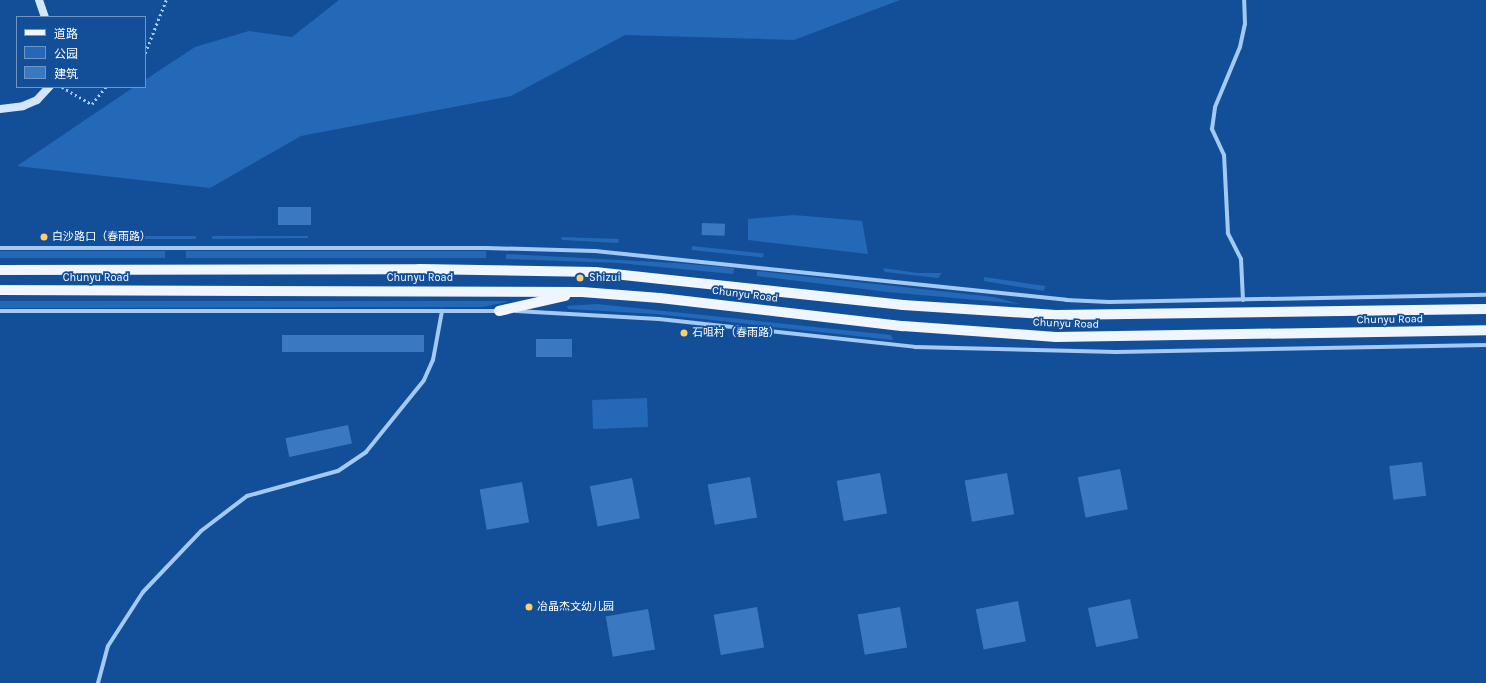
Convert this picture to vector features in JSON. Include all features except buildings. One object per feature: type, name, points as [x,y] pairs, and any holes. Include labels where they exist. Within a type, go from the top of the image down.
[{"type":"main road","name":"Chunyu Road","points":[[0,270],[434,269],[595,272],[911,306],[1064,315],[1486,309]]},
{"type":"main road","name":"Chunyu Road","points":[[0,290],[582,292],[676,299],[903,326],[1042,336],[1486,330]]},
{"type":"main road","points":[[499,311],[582,292]]},
{"type":"street","points":[[39,0],[45,16]]},
{"type":"street","points":[[1243,300],[1241,260],[1228,233],[1224,155],[1212,129],[1215,107],[1240,47],[1245,24],[1244,0]]},
{"type":"street","points":[[0,109],[23,106],[37,100],[48,88]]},
{"type":"street","points":[[0,248],[548,249],[698,260],[1066,300],[1243,300],[1486,295]]},
{"type":"street","points":[[0,311],[499,311],[659,319],[923,347],[1116,352],[1486,345]]},
{"type":"street","points":[[98,683],[108,646],[144,592],[201,531],[247,496],[338,471],[366,452],[424,380],[433,360],[442,311]]},
{"type":"path","points":[[146,50],[166,0]]},
{"type":"path","points":[[64,88],[92,104],[105,88]]},
{"type":"green space","points":[[339,0],[900,0],[794,40],[625,35],[511,96],[301,136],[210,188],[17,166],[133,88],[146,88],[146,79],[195,47],[249,31],[292,37]]},
{"type":"green space","points":[[794,215],[862,221],[868,254],[748,240],[748,219]]},
{"type":"green space","points":[[127,234],[144,236],[196,236],[196,239],[127,239]]},
{"type":"green space","points":[[212,236],[308,236],[308,238],[212,239]]},
{"type":"green space","points":[[561,237],[619,239],[618,243],[562,240]]},
{"type":"green space","points":[[692,246],[764,254],[763,258],[692,250]]},
{"type":"green space","points":[[0,251],[165,251],[165,258],[0,258]]},
{"type":"green space","points":[[186,251],[486,251],[486,258],[186,258]]},
{"type":"green space","points":[[506,254],[676,263],[734,268],[733,274],[618,263],[506,259]]},
{"type":"green space","points":[[883,268],[918,273],[942,273],[938,278],[885,272]]},
{"type":"green space","points":[[757,271],[994,297],[1020,304],[888,292],[757,276]]},
{"type":"green space","points":[[984,277],[1045,286],[1044,291],[984,281]]},
{"type":"green space","points":[[0,301],[507,302],[483,307],[0,308]]},
{"type":"green space","points":[[597,304],[891,335],[893,340],[656,314],[568,309],[567,306]]},
{"type":"green space","points":[[647,398],[648,427],[593,429],[592,400]]},
{"type":"place","name":"白沙路口（春雨路）","points":[[44,237]]},
{"type":"place","name":"Shizui","points":[[580,278]]},
{"type":"place","name":"石咀村（春雨路）","points":[[684,333]]},
{"type":"place","name":"冶晶杰文幼儿园","points":[[529,607]]}]
